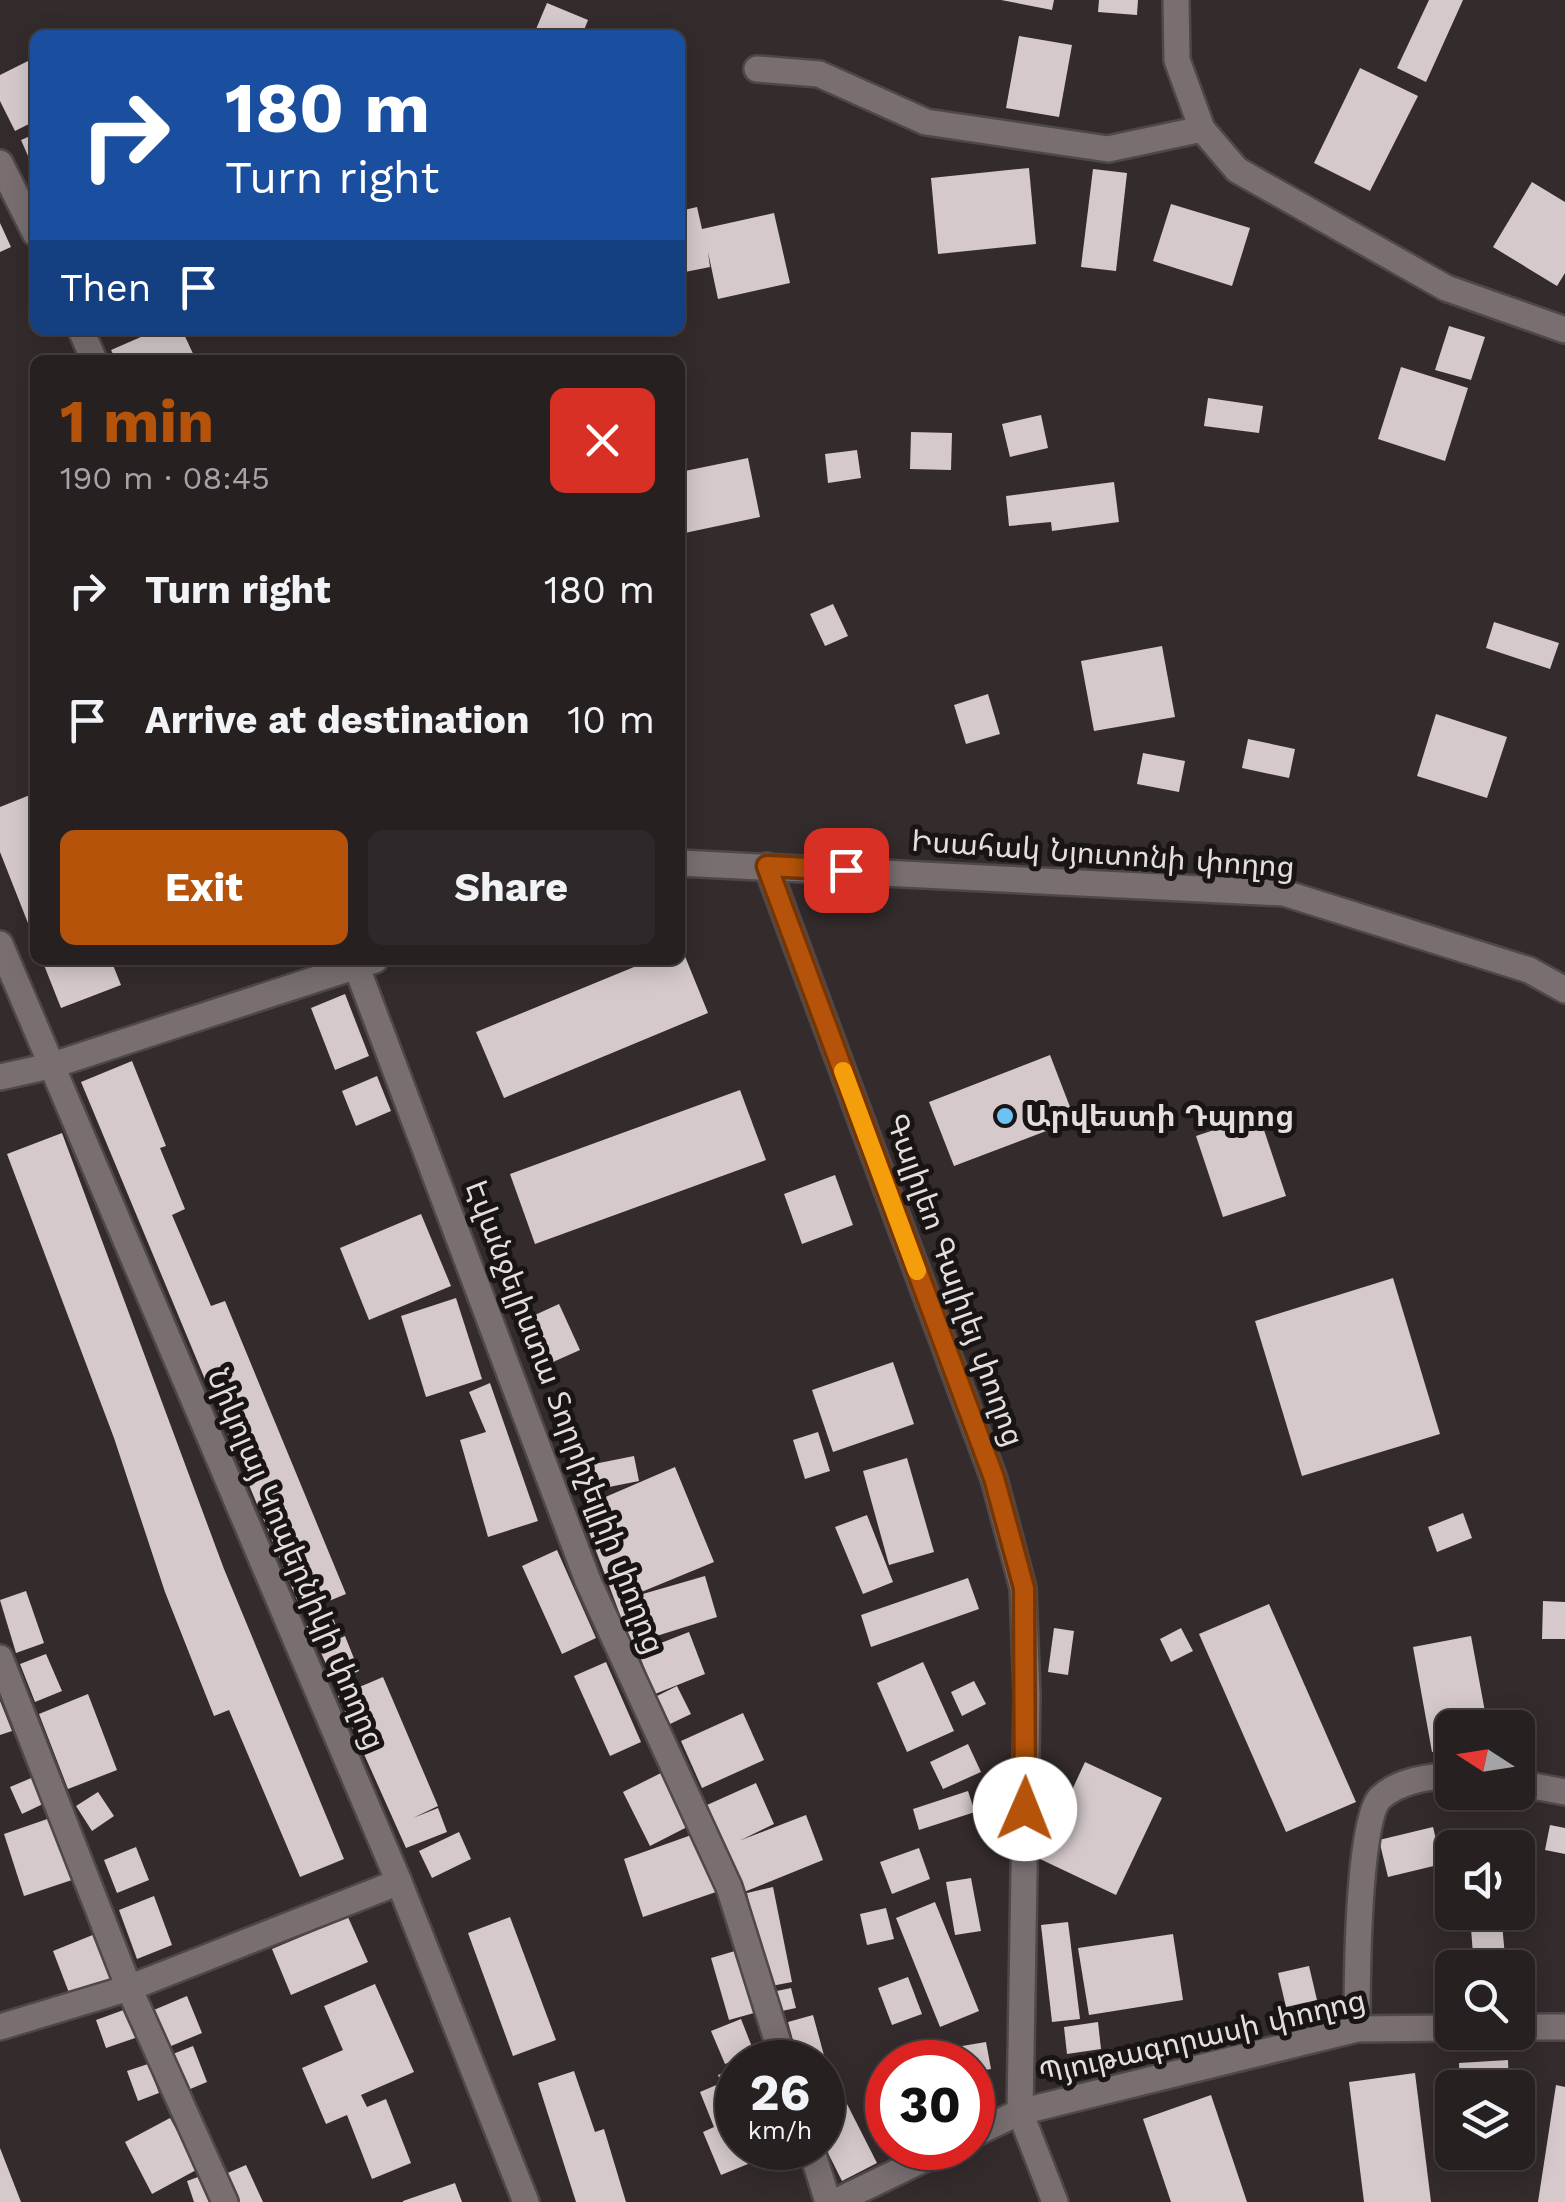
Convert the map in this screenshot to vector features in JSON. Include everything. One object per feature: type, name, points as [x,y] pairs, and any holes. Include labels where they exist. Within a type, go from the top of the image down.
[{"type":"street","points":[[1176,0],[1178,60],[1202,129],[1237,170],[1284,200],[1446,288],[1565,330]]},
{"type":"street","points":[[758,69],[819,74],[926,122],[1108,149],[1202,129]]},
{"type":"street","points":[[0,163],[30,224]]},
{"type":"street","name":"Իսահակ Նյուտոնի փողոց","points":[[685,863],[1284,893],[1529,970],[1565,990]]},
{"type":"street","name":"Գալիլեո Գալիլեյ փողոց","points":[[767,866],[994,1478],[1024,1588],[1027,1695],[1020,2112],[1055,2202]]},
{"type":"street","name":"Նիկոլայ Կոպերնիկի փողոց","points":[[0,944],[399,1882],[526,2202]]},
{"type":"street","points":[[0,1077],[50,1066],[353,965]]},
{"type":"street","name":"Էվանջելիստա Տորրիչելլիի փողոց","points":[[363,965],[588,1581],[729,1887],[777,2040]]},
{"type":"street","points":[[0,1658],[129,1988],[225,2202]]},
{"type":"street","points":[[1357,2028],[1358,1948],[1367,1833],[1374,1808],[1380,1798],[1409,1782],[1435,1778]]},
{"type":"street","points":[[1535,1786],[1565,1792]]},
{"type":"street","points":[[0,2027],[129,1988],[399,1882]]},
{"type":"street","points":[[1535,2027],[1565,2026]]},
{"type":"street","name":"Պյութագորասի փողոց","points":[[995,2124],[1020,2112],[1357,2028],[1435,2028]]},
{"type":"street","points":[[820,2170],[832,2202],[900,2170]]},
{"type":"building","points":[[1001,0],[1054,0],[1052,10]]},
{"type":"building","points":[[1099,0],[1138,0],[1137,15],[1098,12]]},
{"type":"building","points":[[1429,0],[1463,0],[1426,82],[1397,68]]},
{"type":"building","points":[[547,3],[588,20],[584,30],[536,30]]},
{"type":"building","points":[[1019,36],[1072,45],[1059,117],[1006,108]]},
{"type":"building","points":[[30,60],[30,124],[15,131],[0,101],[0,75]]},
{"type":"building","points":[[1360,68],[1418,96],[1370,191],[1314,163]]},
{"type":"building","points":[[30,136],[30,161],[21,140]]},
{"type":"building","points":[[1029,168],[1036,244],[938,254],[931,178]]},
{"type":"building","points":[[1093,169],[1127,173],[1116,271],[1081,267]]},
{"type":"building","points":[[1532,182],[1565,202],[1565,273],[1557,286],[1493,247]]},
{"type":"building","points":[[1171,204],[1250,228],[1232,286],[1153,261]]},
{"type":"building","points":[[697,207],[702,229],[774,213],[790,283],[718,299],[708,252],[710,267],[685,272],[685,210]]},
{"type":"building","points":[[0,223],[11,247],[0,252]]},
{"type":"building","points":[[1449,326],[1485,337],[1471,380],[1435,370]]},
{"type":"building","points":[[146,335],[184,335],[194,355],[114,355],[111,350]]},
{"type":"building","points":[[1401,367],[1468,388],[1445,461],[1378,439]]},
{"type":"building","points":[[1208,398],[1263,406],[1259,433],[1204,426]]},
{"type":"building","points":[[1041,415],[1048,448],[1010,457],[1002,424]]},
{"type":"building","points":[[911,432],[952,433],[951,470],[910,469]]},
{"type":"building","points":[[857,450],[861,478],[828,483],[825,454]]},
{"type":"building","points":[[748,458],[760,517],[685,533],[685,471]]},
{"type":"building","points":[[1114,482],[1119,522],[1052,531],[1051,522],[1009,526],[1006,496]]},
{"type":"building","points":[[833,604],[848,636],[825,646],[810,614]]},
{"type":"building","points":[[1494,622],[1559,643],[1550,669],[1486,648]]},
{"type":"building","points":[[1162,646],[1175,717],[1094,731],[1081,661]]},
{"type":"building","points":[[988,694],[1000,734],[966,744],[954,705]]},
{"type":"building","points":[[1436,714],[1507,737],[1487,798],[1417,776]]},
{"type":"building","points":[[1248,739],[1295,749],[1289,778],[1242,768]]},
{"type":"building","points":[[1143,753],[1185,761],[1179,792],[1137,784]]},
{"type":"building","points":[[30,795],[30,928],[0,852],[0,807]]},
{"type":"building","points":[[685,956],[708,1013],[504,1098],[476,1032],[639,965],[685,965]]},
{"type":"building","points":[[44,965],[113,965],[121,985],[61,1008]]},
{"type":"building","points":[[345,994],[369,1056],[335,1070],[311,1008]]},
{"type":"building","points":[[1050,1055],[1075,1120],[954,1166],[929,1102]]},
{"type":"building","points":[[132,1061],[166,1146],[160,1148],[185,1209],[172,1215],[211,1306],[225,1301],[346,1594],[302,1612],[81,1082]]},
{"type":"building","points":[[377,1076],[391,1111],[356,1126],[342,1091]]},
{"type":"building","points":[[740,1090],[766,1160],[535,1244],[510,1174]]},
{"type":"building","points":[[1259,1115],[1286,1196],[1223,1217],[1196,1136]]},
{"type":"building","points":[[62,1133],[224,1569],[344,1859],[300,1877],[229,1710],[214,1716],[165,1592],[114,1438],[7,1154]]},
{"type":"building","points":[[835,1175],[853,1225],[802,1244],[784,1194]]},
{"type":"building","points":[[421,1214],[451,1286],[369,1320],[340,1248]]},
{"type":"building","points":[[1393,1278],[1440,1434],[1302,1476],[1255,1321]]},
{"type":"building","points":[[456,1298],[482,1379],[426,1397],[401,1316]]},
{"type":"building","points":[[559,1304],[580,1350],[544,1366],[524,1320]]},
{"type":"building","points":[[893,1362],[914,1424],[833,1452],[812,1390]]},
{"type":"building","points":[[490,1383],[538,1521],[488,1537],[460,1440],[486,1432],[469,1392]]},
{"type":"building","points":[[818,1432],[830,1471],[805,1479],[793,1440]]},
{"type":"building","points":[[634,1456],[639,1481],[579,1493],[574,1468]]},
{"type":"building","points":[[907,1458],[934,1552],[889,1565],[863,1471]]},
{"type":"building","points":[[675,1467],[714,1562],[622,1600],[705,1576],[717,1617],[631,1644],[580,1508]]},
{"type":"building","points":[[1463,1513],[1472,1538],[1437,1552],[1428,1527]]},
{"type":"building","points":[[867,1515],[893,1582],[863,1594],[835,1527]]},
{"type":"building","points":[[557,1550],[596,1638],[562,1654],[522,1566]]},
{"type":"building","points":[[968,1578],[979,1609],[871,1647],[861,1615]]},
{"type":"building","points":[[26,1591],[44,1643],[16,1653],[0,1600]]},
{"type":"building","points":[[1543,1601],[1565,1602],[1565,1639],[1542,1639]]},
{"type":"building","points":[[1269,1604],[1356,1802],[1286,1832],[1199,1634]]},
{"type":"building","points":[[332,1616],[339,1633],[313,1644],[305,1627]]},
{"type":"building","points":[[1054,1628],[1074,1631],[1068,1675],[1048,1672]]},
{"type":"building","points":[[1181,1628],[1193,1651],[1171,1662],[1160,1639]]},
{"type":"building","points":[[689,1632],[705,1674],[655,1694],[638,1652]]},
{"type":"building","points":[[345,1636],[359,1671],[334,1682],[319,1648]]},
{"type":"building","points":[[1471,1636],[1485,1710],[1435,1710],[1435,1752],[1432,1752],[1413,1647]]},
{"type":"building","points":[[46,1654],[62,1691],[35,1702],[20,1664]]},
{"type":"building","points":[[606,1662],[641,1742],[610,1756],[574,1676]]},
{"type":"building","points":[[923,1662],[954,1731],[907,1752],[877,1683]]},
{"type":"building","points":[[383,1677],[438,1806],[413,1818],[438,1808],[447,1832],[406,1848],[338,1696]]},
{"type":"building","points":[[974,1681],[986,1704],[962,1716],[951,1692]]},
{"type":"building","points":[[677,1686],[691,1714],[670,1724],[657,1696]]},
{"type":"building","points":[[88,1694],[117,1770],[68,1789],[39,1714]]},
{"type":"building","points":[[0,1701],[12,1731],[0,1735]]},
{"type":"building","points":[[743,1713],[764,1760],[702,1788],[681,1741]]},
{"type":"building","points":[[968,1744],[981,1772],[943,1789],[930,1762]]},
{"type":"building","points":[[1085,1762],[1162,1798],[1116,1895],[1040,1859]]},
{"type":"building","points":[[663,1772],[689,1826],[650,1846],[623,1792]]},
{"type":"building","points":[[36,1776],[47,1802],[22,1814],[10,1787]]},
{"type":"building","points":[[756,1783],[774,1824],[741,1840],[806,1815],[823,1860],[744,1892],[707,1805]]},
{"type":"building","points":[[968,1791],[975,1812],[919,1830],[913,1809]]},
{"type":"building","points":[[98,1792],[114,1816],[92,1831],[76,1806]]},
{"type":"building","points":[[56,1816],[78,1878],[24,1896],[4,1834]]},
{"type":"building","points":[[1550,1825],[1565,1828],[1565,1854],[1545,1850]]},
{"type":"building","points":[[1433,1827],[1435,1866],[1388,1877],[1379,1840]]},
{"type":"building","points":[[459,1832],[471,1859],[432,1878],[419,1851]]},
{"type":"building","points":[[697,1833],[716,1892],[643,1917],[624,1859]]},
{"type":"building","points":[[136,1847],[149,1880],[117,1893],[104,1860]]},
{"type":"building","points":[[919,1848],[930,1879],[892,1894],[880,1862]]},
{"type":"building","points":[[971,1878],[981,1931],[955,1935],[946,1882]]},
{"type":"building","points":[[773,1887],[792,1982],[766,1987],[747,1893]]},
{"type":"building","points":[[154,1896],[172,1945],[137,1959],[119,1910]]},
{"type":"building","points":[[935,1902],[979,2011],[940,2027],[896,1918]]},
{"type":"building","points":[[886,1908],[894,1939],[867,1945],[860,1914]]},
{"type":"building","points":[[348,1917],[368,1962],[291,1995],[272,1949]]},
{"type":"building","points":[[510,1917],[556,2040],[513,2056],[468,1933]]},
{"type":"building","points":[[1068,1922],[1080,2019],[1052,2022],[1041,1925]]},
{"type":"building","points":[[1471,1930],[1503,1930],[1504,1950],[1473,1950]]},
{"type":"building","points":[[100,1932],[119,1979],[71,1998],[53,1951]]},
{"type":"building","points":[[1173,1934],[1183,2000],[1089,2015],[1078,1948]]},
{"type":"building","points":[[735,1951],[754,2013],[729,2020],[711,1958]]},
{"type":"building","points":[[1309,1966],[1317,2000],[1286,2007],[1278,1973]]},
{"type":"building","points":[[908,1977],[922,2014],[892,2025],[878,1988]]},
{"type":"building","points":[[375,1984],[414,2072],[361,2095],[367,2107],[386,2099],[411,2163],[372,2179],[347,2115],[326,2124],[302,2068],[343,2050],[324,2006]]},
{"type":"building","points":[[791,1988],[796,2008],[777,2012],[772,1992]]},
{"type":"building","points":[[187,1996],[202,2033],[164,2049],[149,2012]]},
{"type":"building","points":[[129,2008],[138,2037],[106,2048],[96,2020]]},
{"type":"building","points":[[813,2015],[820,2040],[793,2040],[788,2022]]},
{"type":"building","points":[[741,2019],[749,2040],[715,2040],[711,2031]]},
{"type":"building","points":[[1098,2022],[1101,2049],[1067,2054],[1064,2027]]},
{"type":"building","points":[[193,2046],[207,2082],[183,2092],[168,2056]]},
{"type":"building","points":[[1508,2060],[1508,2070],[1459,2070],[1459,2063]]},
{"type":"building","points":[[148,2064],[159,2093],[138,2101],[127,2071]]},
{"type":"building","points":[[574,2071],[595,2132],[604,2129],[626,2202],[576,2202],[538,2083]]},
{"type":"building","points":[[1415,2073],[1431,2202],[1364,2202],[1349,2082]]},
{"type":"building","points":[[1556,2085],[1565,2087],[1565,2202],[1538,2202]]},
{"type":"building","points":[[715,2086],[715,2161],[703,2132],[714,2127],[700,2092]]},
{"type":"building","points":[[1211,2095],[1247,2202],[1171,2202],[1143,2119]]},
{"type":"building","points":[[845,2105],[865,2139],[865,2169],[842,2181],[836,2170],[845,2170]]},
{"type":"building","points":[[170,2118],[198,2169],[152,2194],[125,2142]]},
{"type":"building","points":[[0,2148],[21,2202],[0,2202]]},
{"type":"building","points":[[246,2165],[263,2202],[235,2202],[223,2175]]},
{"type":"building","points":[[209,2173],[219,2202],[194,2202],[187,2181]]},
{"type":"building","points":[[455,2183],[462,2202],[403,2202],[403,2201]]},
{"type":"slow traffic","points":[[843,1071],[917,1271]]},
{"type":"place","name":"Արվեստի Դպրոց","points":[[1005,1116]]},
{"type":"route","points":[[846,870],[767,866],[994,1478],[1024,1588],[1025,1809]]}]
